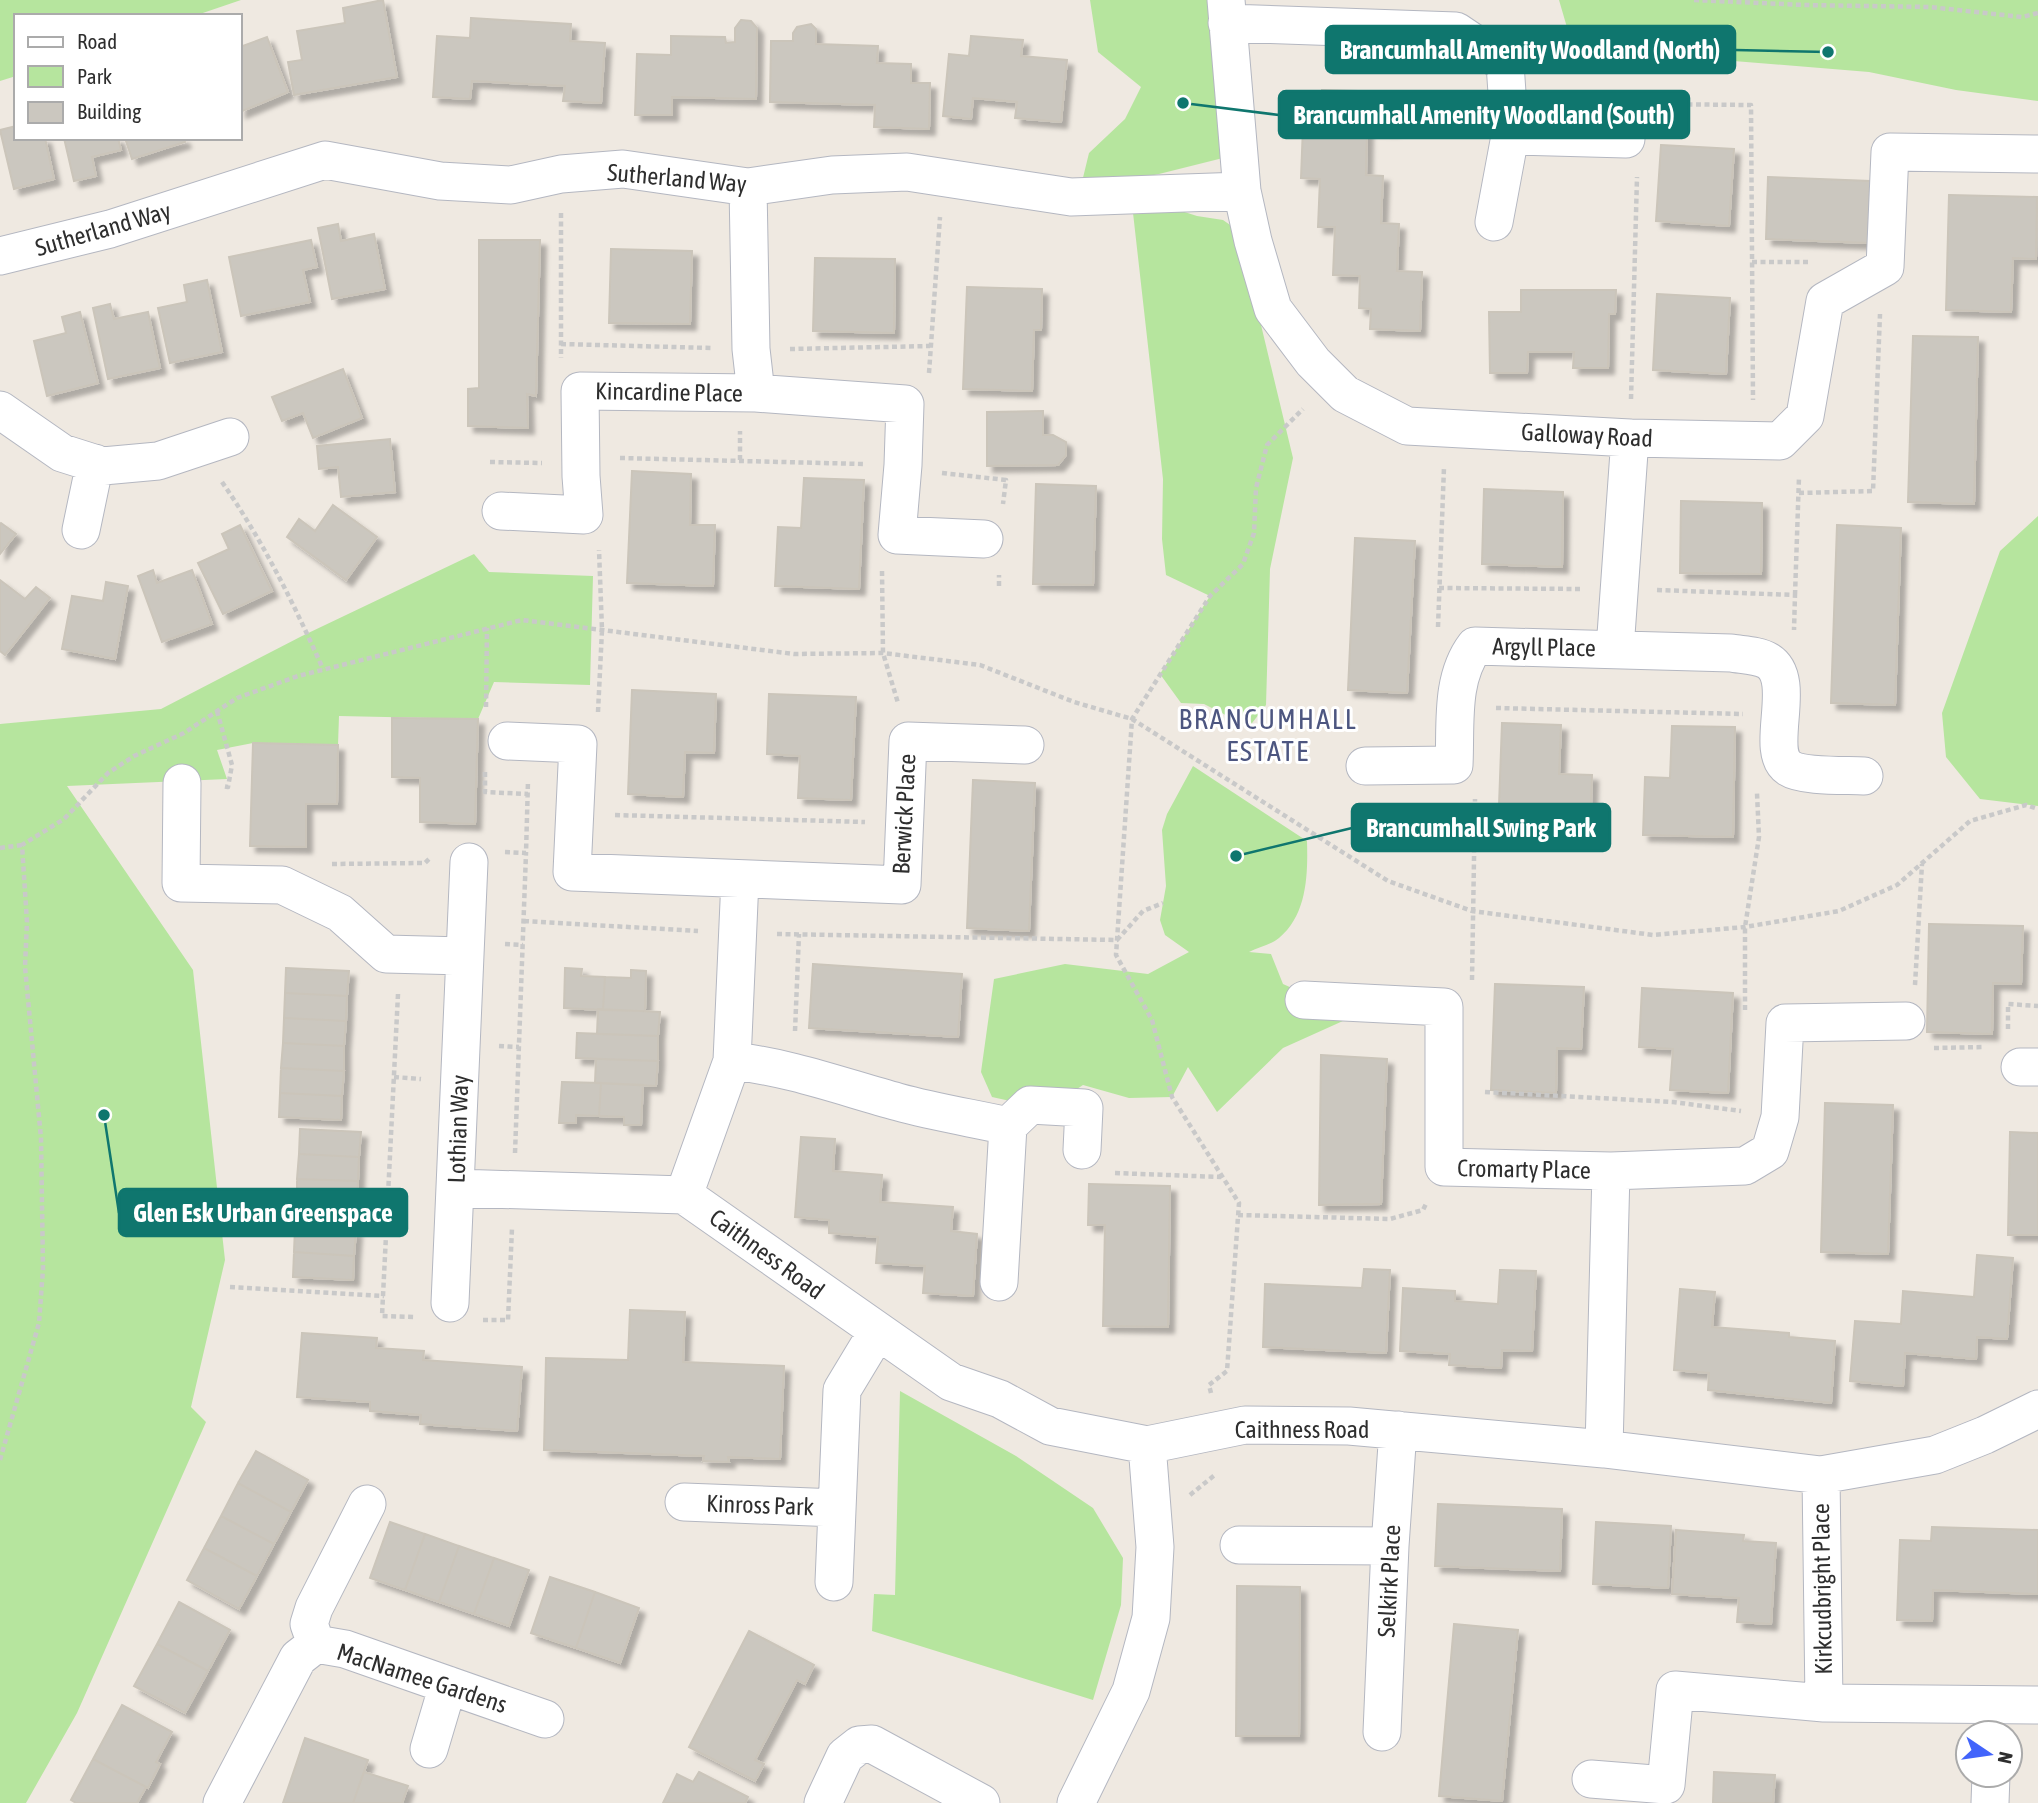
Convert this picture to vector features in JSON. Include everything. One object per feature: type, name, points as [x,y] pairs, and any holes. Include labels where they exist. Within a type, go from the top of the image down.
[{"type":"street","points":[[1227,11],[1456,31],[1505,64],[1510,136],[1494,222]]},
{"type":"street","name":"Galloway Road","points":[[1227,11],[1242,191],[1252,241],[1273,309],[1313,362],[1345,394],[1407,426],[1630,438],[1769,439]]},
{"type":"street","points":[[1510,136],[1626,138]]},
{"type":"street","points":[[1769,439],[1805,416],[1825,300],[1885,267],[1890,152],[2036,154]]},
{"type":"street","name":"Sutherland Way","points":[[0,256],[110,229],[325,160],[440,181],[510,185],[561,174],[623,169],[748,187],[832,175],[907,172],[1071,197],[1242,191]]},
{"type":"street","name":"Kincardine Place","points":[[748,187],[751,349],[756,394]]},
{"type":"street","name":"Kincardine Place","points":[[584,515],[580,391],[756,394],[905,404],[920,469],[897,535]]},
{"type":"street","points":[[0,410],[62,453],[103,466],[158,461],[214,442]]},
{"type":"street","name":"Argyll Place","points":[[1615,649],[1630,438]]},
{"type":"street","points":[[81,530],[95,463]]},
{"type":"street","points":[[500,511],[584,515]]},
{"type":"street","points":[[897,535],[984,539]]},
{"type":"street","name":"Argyll Place","points":[[1365,766],[1454,765],[1457,686],[1467,657],[1475,646],[1731,653],[1755,656],[1772,665]]},
{"type":"street","points":[[1772,665],[1778,672],[1781,695],[1782,762],[1790,769],[1804,773],[1864,776]]},
{"type":"street","name":"Berwick Place","points":[[578,744],[572,872],[902,885],[908,741],[1025,745]]},
{"type":"street","points":[[518,742],[578,744]]},
{"type":"street","points":[[182,783],[181,883],[282,885],[340,913],[386,954],[464,956]]},
{"type":"street","name":"Lothian Way","points":[[450,1303],[468,856]]},
{"type":"street","points":[[684,1195],[732,1061],[740,879]]},
{"type":"street","name":"Cromarty Place","points":[[1304,1000],[1444,1007],[1444,1167],[1611,1171],[1745,1166],[1770,1151],[1780,1117],[1784,1023],[1906,1021]]},
{"type":"street","points":[[732,1061],[759,1064],[842,1084],[899,1102],[1008,1126]]},
{"type":"street","points":[[999,1282],[1008,1126],[1030,1105],[1084,1108],[1082,1150]]},
{"type":"street","name":"Cromarty Place","points":[[1604,1449],[1611,1171]]},
{"type":"street","name":"Caithness Road","points":[[456,1188],[684,1195],[951,1382],[1000,1399],[1049,1426],[1147,1445],[1258,1425],[1349,1426],[1604,1449],[1821,1475],[1935,1455],[1985,1435],[2038,1409]]},
{"type":"street","name":"Kinross Park","points":[[834,1581],[842,1390],[877,1332]]},
{"type":"street","name":"Selkirk Place","points":[[1382,1732],[1398,1430]]},
{"type":"street","points":[[1076,1803],[1131,1691],[1151,1618],[1155,1547],[1147,1445]]},
{"type":"street","name":"Kirkcudbright Place","points":[[1821,1475],[1824,1703]]},
{"type":"street","name":"Kinross Park","points":[[684,1502],[837,1508]]},
{"type":"street","points":[[316,1644],[309,1624],[314,1608],[367,1504]]},
{"type":"street","points":[[1239,1545],[1390,1546]]},
{"type":"street","name":"MacNamee Gardens","points":[[222,1803],[298,1658],[316,1644],[345,1649],[545,1719]]},
{"type":"street","points":[[429,1749],[448,1685]]},
{"type":"street","name":"Kirkcudbright Place","points":[[1591,1779],[1666,1785],[1675,1690],[1994,1719],[2038,1705]]},
{"type":"street","points":[[822,1803],[845,1756],[859,1745],[872,1744],[981,1803]]},
{"type":"path","points":[[1694,0],[1930,7],[2022,17],[2038,13]]},
{"type":"path","points":[[1630,438],[1637,157],[1626,138],[1644,104],[1751,105],[1769,439],[1800,461],[1794,639],[1772,665]]},
{"type":"path","points":[[561,174],[561,369]]},
{"type":"path","points":[[928,386],[943,178]]},
{"type":"path","points":[[1799,493],[1873,491],[1880,316],[1886,306]]},
{"type":"path","points":[[1186,1498],[1229,1463],[1209,1385],[1227,1371],[1239,1203],[1172,1097],[1152,1020],[1116,955],[1132,719],[1210,596],[1244,564],[1254,533],[1256,488],[1267,445],[1306,406],[1315,386],[1313,362]]},
{"type":"path","points":[[1445,428],[1437,633],[1467,657]]},
{"type":"path","points":[[214,442],[244,514],[294,606],[323,669]]},
{"type":"path","points":[[490,462],[581,470],[601,475],[601,458],[920,469],[1006,480],[999,540],[984,539]]},
{"type":"path","points":[[578,744],[597,745],[602,630],[598,517],[584,515]]},
{"type":"path","points":[[897,535],[882,568],[883,653],[908,741]]},
{"type":"path","points":[[1439,589],[1619,589],[1795,595]]},
{"type":"path","points":[[0,848],[22,845],[64,818],[108,773],[134,756],[184,733],[237,698],[323,669],[522,620],[793,654],[883,653],[981,665],[1074,702],[1132,719],[1388,881],[1472,911],[1653,935],[1745,927],[1839,911],[1897,886],[1970,821],[2026,804],[2038,809]]},
{"type":"path","points":[[1490,708],[1754,715]]},
{"type":"path","points":[[319,864],[425,863],[439,848],[468,856],[526,853],[518,742]]},
{"type":"path","points":[[1745,1019],[1745,927],[1759,837],[1757,783]]},
{"type":"path","points":[[1472,980],[1475,789]]},
{"type":"path","points":[[576,814],[905,822]]},
{"type":"path","points":[[0,1460],[38,1323],[43,1269],[41,1138],[25,967],[27,922],[22,845]]},
{"type":"path","points":[[524,921],[738,933],[1117,940],[1143,911],[1163,902]]},
{"type":"path","points":[[794,1073],[799,934]]},
{"type":"path","points":[[2022,1057],[2008,1004],[2038,1006]]},
{"type":"path","points":[[1476,1091],[1673,1102],[1746,1111]]},
{"type":"path","points":[[1238,1215],[1390,1219],[1423,1210],[1444,1167]]},
{"type":"path","points":[[230,1287],[383,1296]]},
{"type":"green space","points":[[0,0],[241,0],[200,14],[14,14],[14,77],[0,81]]},
{"type":"green space","points":[[1090,0],[1227,0],[1239,154],[1080,190],[1089,153],[1125,119],[1141,87],[1098,52]]},
{"type":"green space","points":[[1559,0],[2038,0],[2038,101],[1956,90],[1869,72],[1573,48]]},
{"type":"green space","points":[[1131,195],[1197,216],[1223,220],[1253,241],[1255,300],[1293,458],[1270,569],[1266,705],[1249,727],[1204,704],[1181,703],[1160,674],[1210,596],[1166,575],[1162,539],[1163,479]]},
{"type":"green space","points":[[2038,516],[2038,806],[1980,799],[1946,757],[1942,713],[2000,551]]},
{"type":"green space","points":[[474,554],[489,572],[593,576],[590,685],[494,682],[478,719],[339,716],[338,745],[253,743],[217,750],[227,779],[67,786],[193,970],[225,1260],[191,1407],[206,1422],[77,1713],[26,1803],[0,1803],[0,724],[161,709],[302,636]]},
{"type":"green space","points":[[1193,766],[1307,841],[1304,894],[1295,918],[1276,940],[1249,952],[1271,954],[1283,984],[1354,1016],[1283,1048],[1217,1112],[1188,1067],[1172,1097],[1129,1098],[1083,1085],[1047,1109],[992,1097],[981,1072],[994,979],[1065,964],[1148,974],[1189,952],[1165,935],[1160,920],[1166,886],[1162,830],[1167,814]]},
{"type":"green space","points":[[900,1391],[1016,1456],[1093,1508],[1123,1558],[1121,1605],[1093,1700],[872,1631],[874,1594],[895,1595]]},
{"type":"building","points":[[383,0],[397,77],[294,95],[288,62],[302,60],[297,31],[345,23],[343,8]]},
{"type":"building","points":[[471,18],[571,24],[570,41],[605,43],[601,103],[563,101],[565,86],[472,81],[470,99],[433,97],[437,36],[470,38]]},
{"type":"building","points":[[741,20],[751,21],[757,28],[756,99],[672,97],[672,115],[635,115],[637,54],[671,55],[671,36],[725,37],[726,43],[735,42],[735,28]]},
{"type":"building","points":[[811,24],[816,29],[816,44],[878,46],[877,63],[911,64],[911,83],[930,83],[929,129],[874,127],[875,105],[770,102],[771,41],[793,41],[793,33],[797,27]]},
{"type":"building","points":[[971,36],[1023,40],[1021,56],[1067,60],[1061,122],[1015,118],[1017,102],[973,98],[971,119],[943,116],[949,54],[969,56]]},
{"type":"building","points":[[267,37],[288,92],[242,111],[242,46]]},
{"type":"building","points":[[1322,90],[1395,92],[1393,130],[1367,129],[1366,175],[1383,176],[1381,223],[1399,224],[1397,271],[1422,272],[1420,331],[1370,329],[1371,309],[1359,308],[1360,276],[1333,275],[1335,227],[1318,227],[1320,179],[1301,178],[1303,126],[1321,127]]},
{"type":"building","points":[[14,126],[14,140],[45,140],[54,179],[14,189],[0,130]]},
{"type":"building","points":[[64,140],[118,140],[121,150],[92,157],[96,176],[74,181]]},
{"type":"building","points":[[126,140],[185,142],[132,159]]},
{"type":"building","points":[[1661,145],[1734,149],[1729,226],[1656,221]]},
{"type":"building","points":[[1768,177],[1870,181],[1868,243],[1766,239]]},
{"type":"building","points":[[1949,195],[2037,197],[2036,259],[2013,258],[2011,312],[1946,310]]},
{"type":"building","points":[[338,224],[341,241],[374,234],[385,289],[332,299],[318,228]]},
{"type":"building","points":[[311,240],[317,267],[303,270],[310,302],[241,316],[229,257]]},
{"type":"building","points":[[479,240],[540,240],[536,396],[527,394],[528,428],[468,426],[468,389],[479,388]]},
{"type":"building","points":[[611,249],[692,251],[690,324],[609,323]]},
{"type":"building","points":[[815,258],[895,259],[894,333],[813,331]]},
{"type":"building","points":[[207,280],[222,352],[170,363],[158,308],[187,302],[184,285]]},
{"type":"building","points":[[967,287],[1042,289],[1041,330],[1034,330],[1032,391],[963,389]]},
{"type":"building","points":[[1521,290],[1616,290],[1615,314],[1609,314],[1608,368],[1573,368],[1574,352],[1528,352],[1527,373],[1490,373],[1489,312],[1521,312]]},
{"type":"building","points":[[1657,294],[1730,298],[1726,374],[1653,370]]},
{"type":"building","points":[[110,304],[114,319],[148,312],[160,368],[108,379],[93,308]]},
{"type":"building","points":[[80,312],[98,383],[47,396],[34,341],[66,333],[62,317]]},
{"type":"building","points":[[1913,336],[1978,337],[1974,504],[1908,502]]},
{"type":"building","points":[[343,369],[362,418],[313,438],[303,413],[282,421],[272,397]]},
{"type":"building","points":[[1043,411],[1043,435],[1053,435],[1066,442],[1066,455],[1058,465],[987,466],[987,412]]},
{"type":"building","points":[[390,439],[395,492],[341,497],[338,467],[319,469],[317,446]]},
{"type":"building","points":[[632,471],[691,474],[690,525],[715,525],[713,586],[627,583]]},
{"type":"building","points":[[804,478],[864,480],[859,589],[775,586],[778,527],[801,528]]},
{"type":"building","points":[[1036,484],[1096,486],[1093,585],[1033,584]]},
{"type":"building","points":[[1484,489],[1563,492],[1562,567],[1482,564]]},
{"type":"building","points":[[1681,501],[1762,503],[1761,574],[1680,573]]},
{"type":"building","points":[[333,505],[377,537],[346,580],[287,537],[299,519],[315,531]]},
{"type":"building","points":[[0,524],[16,534],[0,554]]},
{"type":"building","points":[[240,525],[272,591],[223,614],[198,563],[229,549],[222,534]]},
{"type":"building","points":[[1837,525],[1901,528],[1895,705],[1831,703]]},
{"type":"building","points":[[1355,538],[1415,541],[1407,693],[1348,690]]},
{"type":"building","points":[[153,570],[157,583],[192,570],[212,624],[162,642],[138,576]]},
{"type":"building","points":[[0,580],[25,599],[36,587],[50,598],[5,655],[0,651]]},
{"type":"building","points":[[106,582],[128,586],[115,659],[62,649],[72,596],[103,601]]},
{"type":"building","points":[[632,690],[716,694],[714,753],[685,752],[683,797],[628,794]]},
{"type":"building","points":[[769,694],[856,697],[851,800],[798,798],[800,756],[767,754]]},
{"type":"building","points":[[392,718],[478,719],[475,824],[420,822],[420,778],[392,777]]},
{"type":"building","points":[[1502,723],[1561,725],[1559,774],[1592,775],[1590,836],[1498,833]]},
{"type":"building","points":[[1672,726],[1735,727],[1733,837],[1643,835],[1645,777],[1670,778]]},
{"type":"building","points":[[253,743],[338,745],[337,804],[306,804],[306,847],[250,846]]},
{"type":"building","points":[[973,780],[1035,783],[1029,931],[967,928]]},
{"type":"building","points":[[1929,924],[2023,926],[2021,984],[1993,983],[1992,1034],[1927,1032]]},
{"type":"building","points":[[813,964],[962,974],[958,1037],[809,1028]]},
{"type":"building","points":[[286,968],[349,971],[347,996],[285,993]]},
{"type":"building","points":[[565,968],[582,969],[581,976],[605,977],[603,1010],[564,1008]]},
{"type":"building","points":[[631,970],[646,971],[645,1011],[603,1010],[605,977],[631,978]]},
{"type":"building","points":[[1495,984],[1584,987],[1581,1049],[1557,1048],[1556,1093],[1491,1090]]},
{"type":"building","points":[[1642,988],[1733,993],[1728,1093],[1670,1090],[1673,1049],[1639,1047]]},
{"type":"building","points":[[285,993],[347,996],[346,1021],[284,1018]]},
{"type":"building","points":[[598,1009],[660,1012],[658,1036],[597,1034]]},
{"type":"building","points":[[284,1018],[346,1021],[344,1046],[283,1043]]},
{"type":"building","points":[[577,1033],[658,1036],[658,1061],[576,1058]]},
{"type":"building","points":[[283,1043],[344,1046],[344,1071],[281,1068]]},
{"type":"building","points":[[1321,1055],[1387,1059],[1381,1204],[1319,1205]]},
{"type":"building","points":[[596,1059],[658,1061],[656,1086],[595,1083]]},
{"type":"building","points":[[281,1068],[344,1071],[342,1096],[280,1093]]},
{"type":"building","points":[[562,1082],[601,1083],[599,1116],[576,1115],[576,1123],[559,1123]]},
{"type":"building","points":[[601,1083],[643,1085],[641,1125],[624,1125],[624,1117],[599,1116]]},
{"type":"building","points":[[280,1093],[342,1096],[341,1120],[279,1117]]},
{"type":"building","points":[[1825,1103],[1893,1105],[1888,1254],[1821,1252]]},
{"type":"building","points":[[300,1129],[361,1132],[359,1157],[299,1154]]},
{"type":"building","points":[[2010,1132],[2038,1133],[2038,1235],[2008,1235]]},
{"type":"building","points":[[801,1137],[835,1139],[833,1171],[882,1175],[880,1202],[953,1207],[951,1231],[977,1234],[973,1296],[923,1293],[925,1266],[876,1263],[878,1237],[829,1233],[829,1220],[795,1217]]},
{"type":"building","points":[[299,1154],[359,1157],[358,1181],[297,1179]]},
{"type":"building","points":[[297,1179],[358,1181],[357,1206],[297,1203]]},
{"type":"building","points":[[1089,1184],[1170,1186],[1168,1327],[1103,1326],[1105,1225],[1088,1225]]},
{"type":"building","points":[[295,1228],[356,1231],[354,1256],[294,1252]]},
{"type":"building","points":[[294,1252],[354,1256],[353,1280],[293,1277]]},
{"type":"building","points":[[1977,1255],[2013,1258],[2007,1339],[1977,1337],[1976,1359],[1905,1353],[1903,1386],[1850,1381],[1855,1321],[1901,1324],[1903,1291],[1974,1297]]},
{"type":"building","points":[[1364,1269],[1390,1270],[1386,1353],[1263,1347],[1265,1284],[1362,1288]]},
{"type":"building","points":[[1500,1270],[1536,1271],[1532,1351],[1502,1350],[1501,1368],[1449,1365],[1450,1354],[1400,1351],[1403,1288],[1455,1291],[1455,1301],[1498,1304]]},
{"type":"building","points":[[1680,1289],[1715,1292],[1712,1327],[1789,1333],[1789,1337],[1835,1341],[1831,1403],[1708,1390],[1709,1373],[1674,1370]]},
{"type":"building","points":[[630,1310],[685,1312],[683,1362],[784,1366],[780,1459],[728,1457],[729,1462],[703,1461],[704,1456],[544,1450],[546,1358],[628,1360]]},
{"type":"building","points":[[302,1333],[377,1338],[376,1348],[424,1351],[423,1360],[522,1367],[517,1431],[420,1424],[421,1415],[370,1411],[370,1402],[297,1397]]},
{"type":"building","points":[[256,1451],[308,1480],[291,1512],[238,1483]]},
{"type":"building","points":[[238,1483],[291,1512],[274,1544],[221,1516]]},
{"type":"building","points":[[1438,1504],[1562,1509],[1560,1571],[1435,1566]]},
{"type":"building","points":[[221,1516],[274,1544],[257,1576],[204,1548]]},
{"type":"building","points":[[390,1522],[425,1534],[405,1590],[370,1578]]},
{"type":"building","points":[[1596,1522],[1671,1526],[1668,1588],[1593,1584]]},
{"type":"building","points":[[1932,1527],[2038,1530],[2038,1594],[1933,1590],[1932,1621],[1897,1620],[1900,1540],[1931,1541]]},
{"type":"building","points":[[1676,1530],[1744,1535],[1743,1541],[1776,1543],[1771,1624],[1737,1622],[1739,1598],[1672,1594]]},
{"type":"building","points":[[425,1534],[459,1546],[439,1602],[405,1590]]},
{"type":"building","points":[[459,1546],[494,1558],[474,1614],[439,1602]]},
{"type":"building","points":[[204,1548],[257,1576],[239,1609],[187,1580]]},
{"type":"building","points":[[494,1558],[529,1570],[509,1626],[474,1614]]},
{"type":"building","points":[[550,1577],[595,1592],[576,1648],[531,1633]]},
{"type":"building","points":[[1237,1586],[1300,1587],[1299,1736],[1236,1736]]},
{"type":"building","points":[[595,1592],[639,1608],[620,1663],[576,1648]]},
{"type":"building","points":[[179,1602],[230,1630],[208,1671],[157,1644]]},
{"type":"building","points":[[1454,1624],[1518,1630],[1502,1801],[1439,1796]]},
{"type":"building","points":[[749,1631],[814,1665],[805,1684],[797,1680],[755,1760],[764,1764],[755,1781],[689,1747]]},
{"type":"building","points":[[157,1644],[208,1671],[185,1713],[134,1686]]},
{"type":"building","points":[[122,1705],[172,1732],[156,1762],[160,1764],[148,1788],[93,1759]]},
{"type":"building","points":[[305,1738],[368,1760],[353,1803],[283,1803]]},
{"type":"building","points":[[93,1759],[146,1787],[137,1803],[76,1803],[71,1800]]},
{"type":"building","points":[[364,1772],[408,1786],[402,1803],[353,1803]]},
{"type":"building","points":[[699,1772],[748,1797],[745,1803],[663,1803],[677,1774],[693,1782]]},
{"type":"building","points":[[1714,1772],[1775,1775],[1773,1803],[1713,1803]]},
{"type":"place","name":"Brancumhall Amenity Woodland (North)","points":[[1828,52]]},
{"type":"place","name":"Brancumhall Amenity Woodland (South)","points":[[1183,103]]},
{"type":"place","name":"Brancumhall Swing Park","points":[[1236,856]]},
{"type":"place","name":"Glen Esk Urban Greenspace","points":[[104,1115]]},
{"type":"district","name":"BRANCUMHALL ESTATE","points":[[1268,735]]}]
